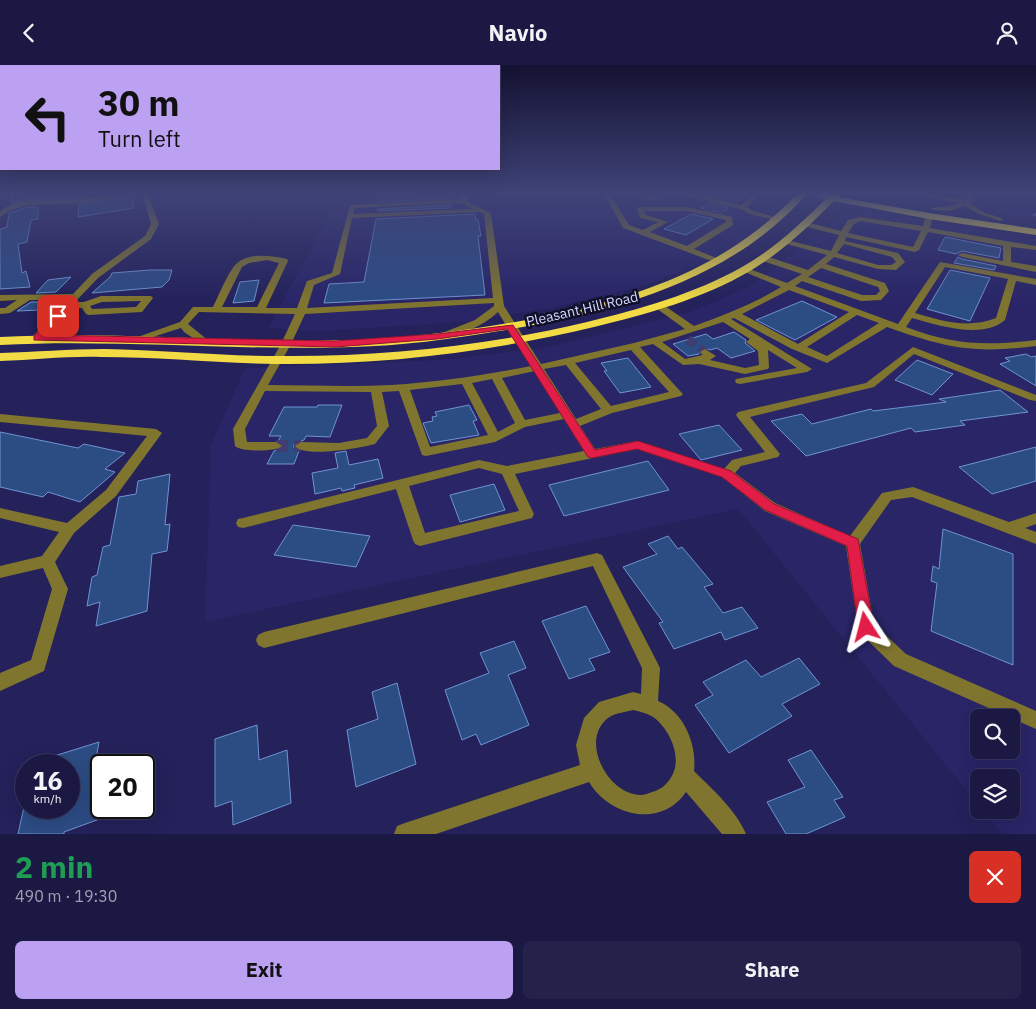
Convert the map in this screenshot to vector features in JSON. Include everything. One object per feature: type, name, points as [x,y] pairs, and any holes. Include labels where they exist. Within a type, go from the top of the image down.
[{"type":"highway","name":"Pleasant Hill Road","points":[[0,341],[37,338],[137,339],[205,343],[335,344],[437,337],[581,313],[633,299],[683,279],[720,261],[765,230]]},
{"type":"highway","name":"Pleasant Hill Road","points":[[0,357],[99,353],[277,359],[365,357],[416,353],[518,339],[587,326],[659,306],[713,286],[763,258],[799,230]]},
{"type":"highway","points":[[0,346],[37,338]]},
{"type":"street","points":[[37,338],[95,275],[148,237],[152,230]]},
{"type":"street","points":[[276,446],[241,446],[239,429],[286,344],[301,311],[310,283],[336,274],[346,230]]},
{"type":"street","points":[[489,230],[498,303],[536,368],[592,454]]},
{"type":"street","points":[[635,230],[720,261]]},
{"type":"street","points":[[643,233],[649,230]]},
{"type":"street","points":[[688,249],[719,230]]},
{"type":"street","points":[[786,241],[878,267],[893,268],[901,262],[895,255],[822,230]]},
{"type":"street","points":[[261,388],[403,387],[465,380],[536,368],[687,334],[736,315],[789,287],[832,254],[847,230]]},
{"type":"street","points":[[843,238],[878,231],[905,230]]},
{"type":"street","points":[[878,231],[915,250],[926,230]]},
{"type":"street","points":[[931,230],[1036,248]]},
{"type":"street","points":[[1034,230],[1036,243]]},
{"type":"street","points":[[1007,264],[1008,244]]},
{"type":"street","points":[[962,255],[1036,269]]},
{"type":"street","points":[[216,310],[239,265],[246,261],[267,258],[280,259],[284,261],[260,310]]},
{"type":"street","points":[[763,258],[862,298],[878,298],[885,291],[882,285],[819,265]]},
{"type":"street","points":[[900,328],[943,264],[1036,282]]},
{"type":"street","points":[[744,270],[930,341],[962,347],[997,349],[1035,344]]},
{"type":"street","points":[[909,314],[946,325],[971,328],[988,326],[1000,320],[1013,278]]},
{"type":"street","points":[[0,299],[76,297]]},
{"type":"street","points":[[3,311],[27,298]]},
{"type":"street","points":[[68,305],[85,305],[101,299],[148,298],[139,310],[89,312],[85,305]]},
{"type":"street","points":[[800,347],[876,304],[874,298]]},
{"type":"street","points":[[137,339],[182,324],[196,309],[301,311],[498,303]]},
{"type":"street","points":[[437,337],[479,322],[492,314],[498,303]]},
{"type":"street","points":[[659,306],[687,334]]},
{"type":"street","points":[[736,315],[796,347],[800,347],[827,360],[886,323]]},
{"type":"street","points":[[655,341],[683,362],[702,356],[745,371],[764,367],[763,350],[721,320]]},
{"type":"street","points":[[721,320],[807,369],[740,381]]},
{"type":"street","points":[[182,324],[205,343]]},
{"type":"street","points":[[726,474],[737,463],[774,454],[742,415],[870,385],[913,350],[930,341]]},
{"type":"street","points":[[403,387],[426,452],[494,438],[522,424],[570,419],[677,395],[634,347]]},
{"type":"street","points":[[913,350],[1034,398]]},
{"type":"street","points":[[568,361],[608,410]]},
{"type":"street","points":[[496,376],[522,424]]},
{"type":"street","points":[[465,380],[494,438]]},
{"type":"street","points":[[301,447],[339,447],[372,441],[383,427],[376,388]]},
{"type":"street","points":[[0,418],[156,433],[111,493],[69,529],[47,561],[0,572]]},
{"type":"street","points":[[243,523],[479,464],[507,471],[638,445],[726,474],[770,507],[853,543]]},
{"type":"street","points":[[400,483],[420,540],[527,514],[507,471]]},
{"type":"street","points":[[1036,538],[913,492],[887,496],[853,543],[866,627],[900,660],[1036,720]]},
{"type":"street","points":[[0,513],[69,529]]},
{"type":"street","points":[[1009,528],[1036,518]]},
{"type":"street","points":[[264,640],[597,559],[652,668],[649,705]]},
{"type":"street","points":[[0,682],[38,665],[60,589],[47,561]]},
{"type":"street","points":[[633,701],[649,705],[663,714],[675,726],[682,741],[686,758],[684,775],[676,789],[664,799],[649,805],[632,804],[615,797],[601,786],[591,771],[586,753],[586,736],[592,720],[603,709],[617,702],[633,701]]},
{"type":"street","points":[[405,834],[591,771]]},
{"type":"street","points":[[684,775],[710,802],[735,834]]},
{"type":"shaded area","points":[[322,230],[755,230],[740,243],[703,263],[647,285],[553,308],[464,322],[321,331],[268,328]]},
{"type":"shaded area","points":[[822,230],[980,230],[1036,239],[1036,834],[1002,834],[990,819],[1020,819],[1020,769],[970,769],[970,795],[738,509],[205,622],[211,445],[245,368],[438,360],[543,348],[690,312],[753,285]]},
{"type":"building","points":[[0,230],[29,230],[27,242],[18,244],[22,273],[26,271],[30,287],[0,289]]},
{"type":"building","points":[[374,230],[480,230],[481,236],[478,236],[485,295],[324,303],[329,284],[364,282]]},
{"type":"building","points":[[667,230],[695,230],[686,235]]},
{"type":"building","points":[[945,237],[1001,248],[999,258],[962,251],[956,254],[938,250]]},
{"type":"building","points":[[958,257],[996,266],[994,270],[954,263]]},
{"type":"building","points":[[172,270],[169,280],[162,287],[92,293],[112,273]]},
{"type":"building","points":[[950,270],[990,278],[970,321],[927,309]]},
{"type":"building","points":[[71,277],[56,292],[36,293],[48,280]]},
{"type":"building","points":[[259,280],[254,301],[233,303],[240,282]]},
{"type":"building","points":[[802,301],[837,317],[795,340],[756,320]]},
{"type":"building","points":[[31,302],[47,302],[40,310],[17,311]]},
{"type":"building","points":[[734,332],[746,340],[745,343],[755,351],[731,358],[717,348],[710,350],[704,347],[699,350],[699,354],[688,356],[673,344],[706,334],[713,339]]},
{"type":"building","points":[[1026,354],[1031,357],[1036,356],[1036,386],[1000,364],[1010,361],[1005,358]]},
{"type":"building","points":[[628,358],[651,387],[620,393],[604,371],[607,371],[601,363]]},
{"type":"building","points":[[917,360],[953,374],[932,395],[895,380]]},
{"type":"building","points":[[1000,390],[1028,412],[960,421],[965,425],[915,432],[911,428],[806,456],[771,421],[802,414],[812,424],[871,409],[873,411],[946,402],[939,399]]},
{"type":"building","points":[[318,405],[342,405],[330,437],[306,436],[304,440],[294,444],[294,448],[299,451],[294,464],[267,464],[274,451],[284,447],[278,441],[281,436],[269,436],[284,407],[317,407]]},
{"type":"building","points":[[469,405],[477,420],[473,421],[479,435],[431,443],[423,423],[433,421],[432,417],[437,416],[435,412]]},
{"type":"building","points":[[719,425],[742,450],[701,460],[679,434]]},
{"type":"building","points":[[0,432],[78,448],[84,444],[125,453],[105,469],[115,472],[80,502],[48,492],[43,497],[0,487]]},
{"type":"building","points":[[1036,447],[1036,481],[992,494],[959,467]]},
{"type":"building","points":[[346,451],[349,465],[378,459],[383,478],[354,485],[355,488],[342,491],[341,488],[315,494],[312,473],[338,468],[335,453]]},
{"type":"building","points":[[648,461],[669,490],[564,516],[549,485]]},
{"type":"building","points":[[170,474],[165,525],[170,524],[167,551],[152,554],[147,611],[96,626],[100,602],[87,606],[92,577],[97,575],[103,547],[110,545],[119,497],[136,494],[138,481]]},
{"type":"building","points":[[494,484],[505,510],[460,522],[450,495]]},
{"type":"building","points":[[293,525],[370,536],[356,567],[274,555]]},
{"type":"building","points":[[943,529],[1013,554],[1013,665],[931,631],[937,583],[931,581],[933,566],[939,569]]},
{"type":"building","points":[[668,536],[678,549],[682,547],[713,584],[704,587],[723,613],[742,607],[758,628],[725,640],[721,632],[674,649],[659,623],[663,622],[623,567],[657,554],[648,544]]},
{"type":"building","points":[[586,606],[610,652],[589,659],[595,670],[569,679],[542,621]]},
{"type":"building","points":[[514,641],[526,668],[508,675],[529,725],[481,745],[476,734],[462,740],[445,690],[489,673],[480,653]]},
{"type":"building","points":[[799,658],[820,684],[782,704],[792,716],[729,753],[695,705],[713,695],[703,682],[746,660],[761,677]]},
{"type":"building","points":[[397,683],[416,764],[356,787],[347,730],[378,719],[372,692]]},
{"type":"building","points":[[257,725],[259,760],[287,750],[291,803],[233,825],[232,801],[215,807],[215,739]]},
{"type":"building","points":[[99,742],[97,754],[90,754],[90,819],[100,819],[64,832],[64,834],[18,834],[21,819],[80,819],[80,754],[61,754]]},
{"type":"building","points":[[811,750],[843,797],[834,800],[845,817],[806,834],[786,834],[767,802],[805,787],[788,760]]},
{"type":"tunnel","points":[[688,339],[705,352]]},
{"type":"tunnel","points":[[276,446],[301,446]]},
{"type":"route","points":[[58,316],[37,338],[137,339],[205,343],[335,344],[437,337],[510,326],[592,454],[638,445],[726,474],[770,507],[853,543],[866,627]]}]
